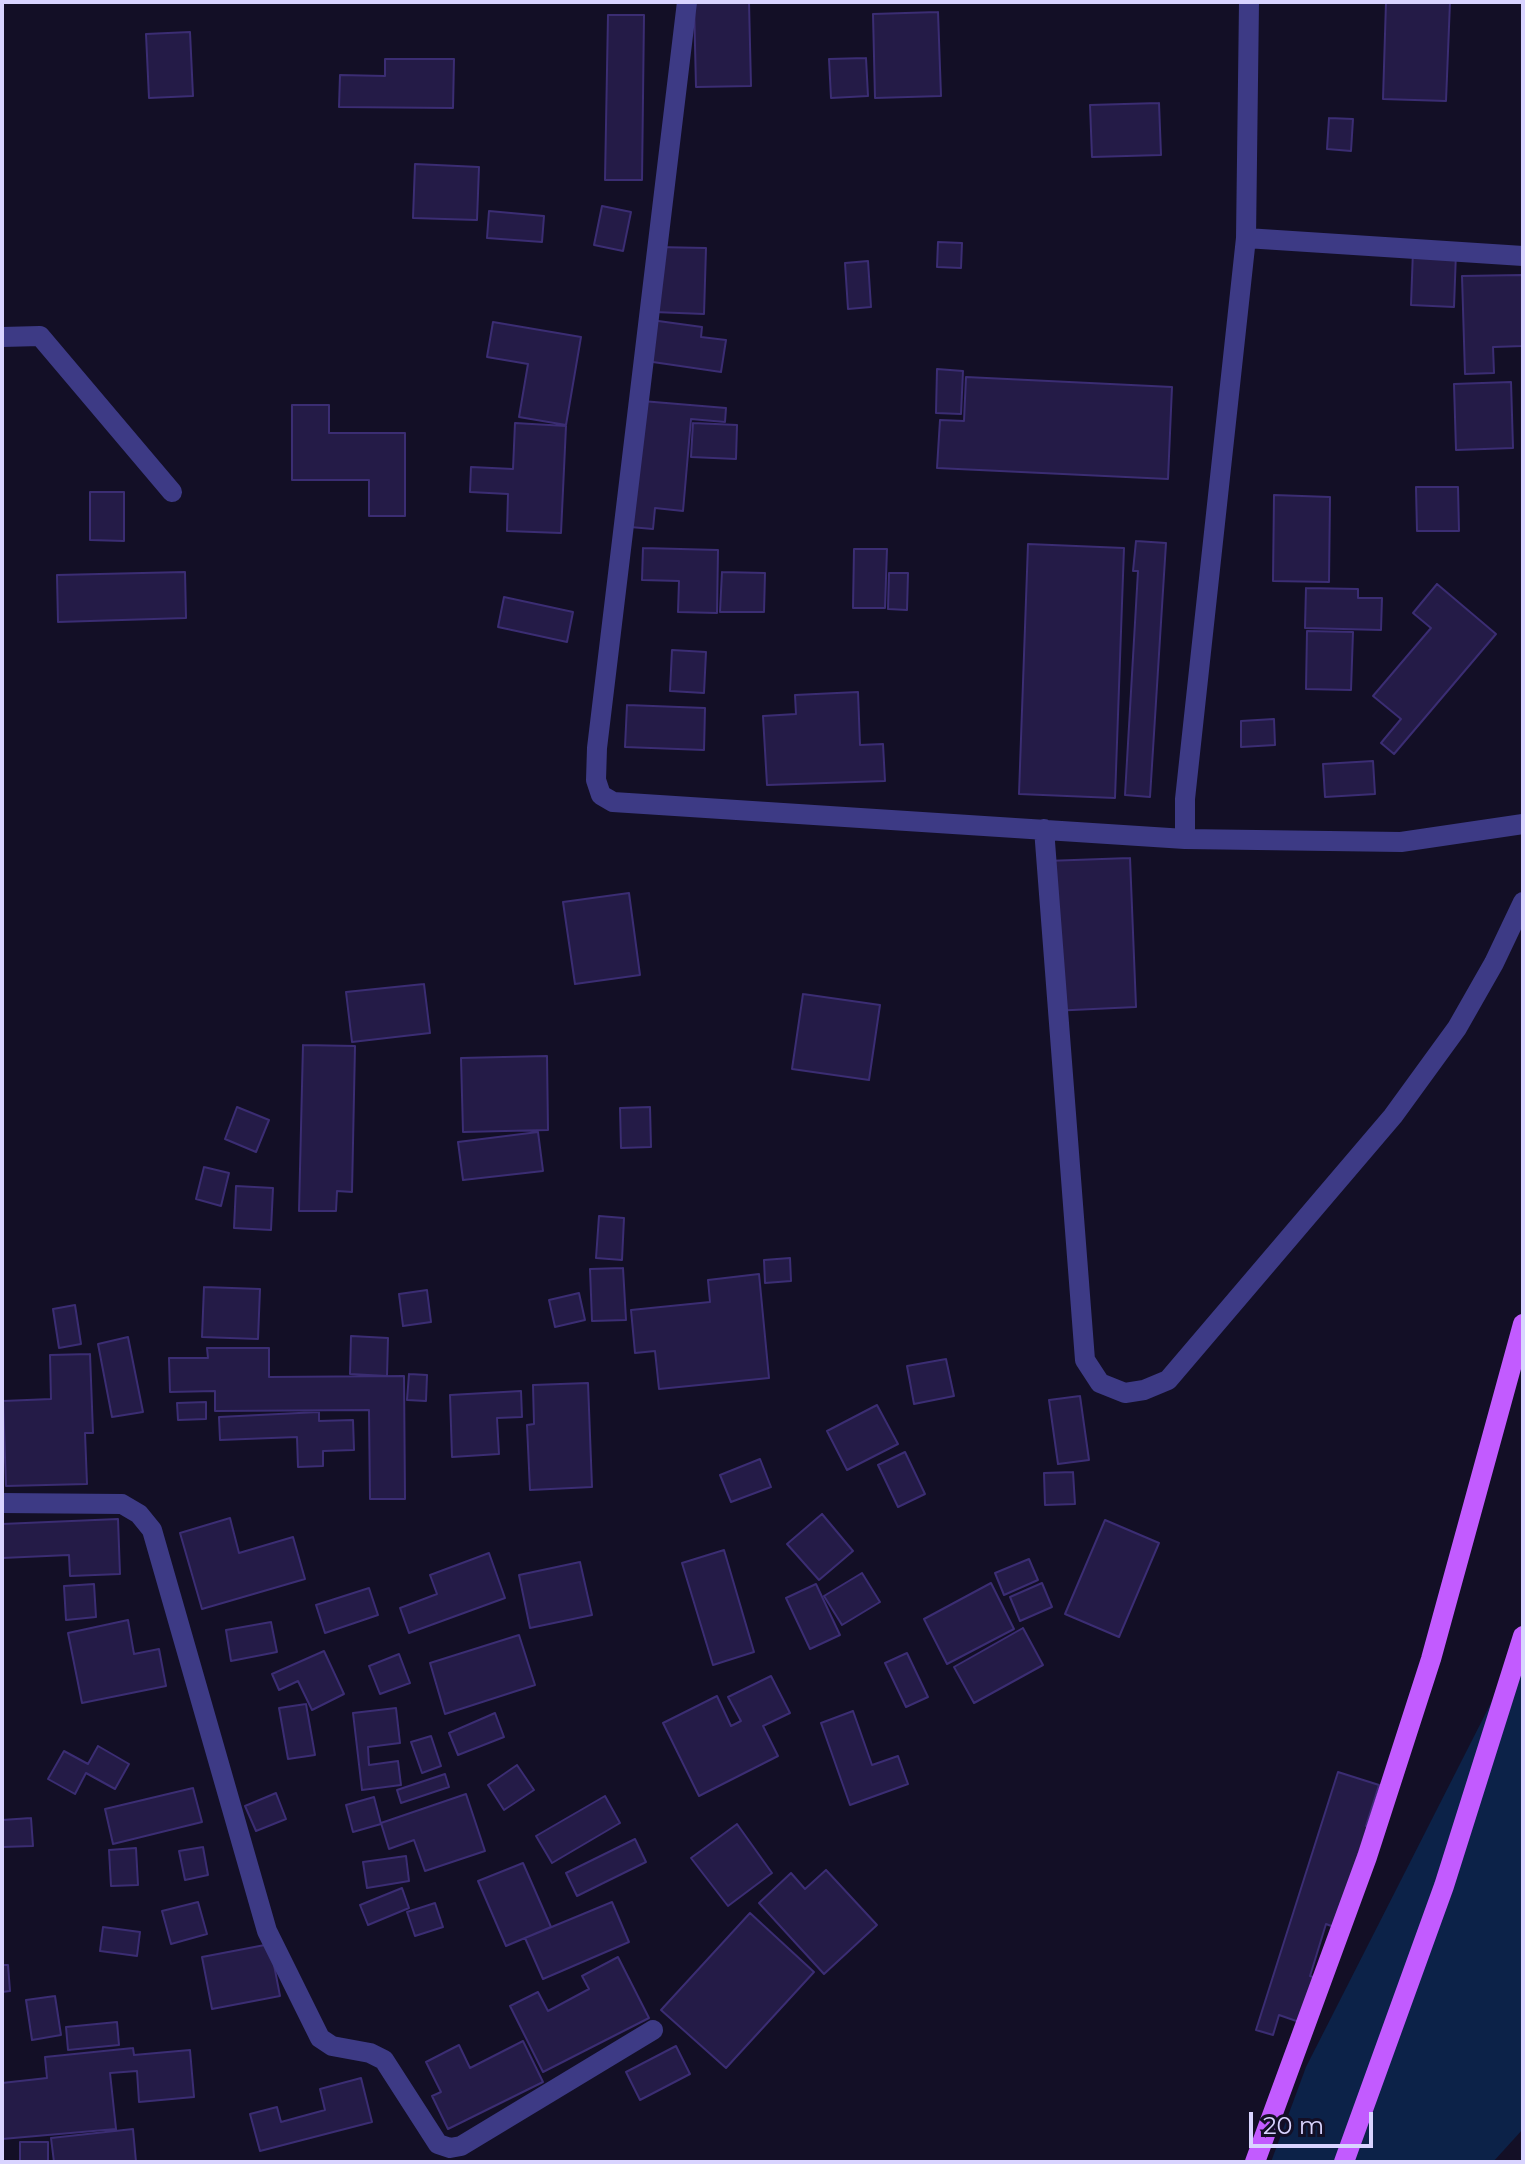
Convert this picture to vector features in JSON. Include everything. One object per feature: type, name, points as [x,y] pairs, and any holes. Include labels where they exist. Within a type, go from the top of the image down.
[{"type":"main road","points":[[1255,2162],[1367,1857],[1413,1715],[1483,1477],[1523,1324]]},
{"type":"main road","points":[[1344,2162],[1444,1886],[1523,1636]]},
{"type":"street","points":[[687,2],[597,748],[596,780],[601,795],[613,802],[1185,839],[1401,842],[1523,824]]},
{"type":"street","points":[[1185,839],[1185,799],[1246,238],[1249,2]]},
{"type":"street","points":[[1246,238],[1523,256]]},
{"type":"street","points":[[2,337],[40,336],[172,492]]},
{"type":"street","points":[[1044,829],[1085,1360],[1100,1383],[1125,1393],[1144,1390],[1168,1380],[1393,1116],[1457,1028],[1523,902]]},
{"type":"street","points":[[2,1503],[122,1504],[139,1514],[152,1530],[267,1931],[320,2038],[332,2046],[370,2053],[384,2060],[438,2144],[450,2148],[461,2146],[653,2030]]},
{"type":"water","points":[[1523,1640],[1523,2129],[1493,2162],[1271,2162],[1306,2067]]},
{"type":"building","points":[[749,2],[751,86],[696,87],[694,3]]},
{"type":"building","points":[[1386,2],[1450,2],[1446,101],[1383,99]]},
{"type":"building","points":[[938,12],[941,96],[875,98],[873,14]]},
{"type":"building","points":[[608,15],[644,15],[642,180],[605,180]]},
{"type":"building","points":[[190,32],[193,96],[149,98],[146,34]]},
{"type":"building","points":[[866,58],[868,96],[831,98],[829,59]]},
{"type":"building","points":[[385,59],[454,59],[453,108],[339,107],[340,75],[385,76]]},
{"type":"building","points":[[1159,103],[1161,155],[1092,157],[1090,105]]},
{"type":"building","points":[[1329,118],[1353,119],[1351,151],[1327,149]]},
{"type":"building","points":[[415,164],[479,167],[477,220],[413,218]]},
{"type":"building","points":[[602,206],[631,212],[623,251],[594,245]]},
{"type":"building","points":[[489,211],[544,216],[542,242],[487,238]]},
{"type":"building","points":[[938,242],[962,243],[961,268],[937,267]]},
{"type":"building","points":[[656,247],[706,248],[704,314],[654,312]]},
{"type":"building","points":[[1413,250],[1456,252],[1454,307],[1411,305]]},
{"type":"building","points":[[868,261],[871,307],[848,309],[845,263]]},
{"type":"building","points":[[1522,275],[1523,346],[1493,347],[1494,373],[1465,374],[1462,276]]},
{"type":"building","points":[[651,320],[702,327],[701,337],[726,340],[721,372],[646,361]]},
{"type":"building","points":[[493,322],[581,337],[566,425],[519,417],[528,364],[487,357]]},
{"type":"building","points":[[937,369],[963,371],[961,414],[936,413]]},
{"type":"building","points":[[966,377],[1172,387],[1168,479],[937,468],[940,420],[964,421]]},
{"type":"building","points":[[1511,382],[1513,448],[1456,450],[1454,384]]},
{"type":"building","points":[[642,401],[726,408],[725,422],[691,419],[683,511],[655,508],[653,529],[630,527]]},
{"type":"building","points":[[292,405],[329,405],[329,433],[405,433],[405,516],[369,516],[369,480],[292,480]]},
{"type":"building","points":[[515,423],[566,426],[561,533],[507,531],[508,494],[470,492],[471,467],[513,469]]},
{"type":"building","points":[[693,423],[737,425],[736,459],[691,457]]},
{"type":"building","points":[[1416,487],[1458,487],[1459,531],[1417,531]]},
{"type":"building","points":[[90,492],[124,492],[124,541],[90,540]]},
{"type":"building","points":[[1274,495],[1330,497],[1329,582],[1273,581]]},
{"type":"building","points":[[1136,541],[1166,543],[1150,797],[1125,795],[1138,571],[1133,571]]},
{"type":"building","points":[[1028,544],[1124,548],[1115,798],[1019,794]]},
{"type":"building","points":[[643,548],[718,550],[717,613],[678,612],[679,581],[642,580]]},
{"type":"building","points":[[854,549],[887,549],[885,608],[853,608]]},
{"type":"building","points":[[185,572],[186,618],[58,622],[57,575]]},
{"type":"building","points":[[722,572],[765,573],[764,612],[720,612]]},
{"type":"building","points":[[889,573],[908,573],[907,610],[888,609]]},
{"type":"building","points":[[1437,584],[1496,634],[1394,754],[1381,743],[1401,719],[1373,696],[1431,628],[1413,613]]},
{"type":"building","points":[[1306,588],[1358,589],[1358,598],[1382,598],[1381,630],[1305,628]]},
{"type":"building","points":[[504,597],[573,612],[567,642],[498,627]]},
{"type":"building","points":[[1307,631],[1353,632],[1351,690],[1306,689]]},
{"type":"building","points":[[672,650],[706,652],[704,693],[670,691]]},
{"type":"building","points":[[858,692],[860,745],[883,744],[885,781],[767,785],[763,716],[796,714],[795,695]]},
{"type":"building","points":[[627,705],[705,708],[704,750],[625,747]]},
{"type":"building","points":[[1274,719],[1275,745],[1241,747],[1241,721]]},
{"type":"building","points":[[1373,761],[1375,794],[1325,797],[1323,764]]},
{"type":"building","points":[[1130,858],[1136,1007],[1051,1011],[1046,861]]},
{"type":"building","points":[[629,893],[640,975],[575,984],[563,902]]},
{"type":"building","points":[[424,984],[430,1033],[352,1042],[346,992]]},
{"type":"building","points":[[803,994],[880,1005],[869,1080],[792,1069]]},
{"type":"building","points":[[303,1045],[355,1046],[352,1192],[337,1191],[336,1211],[299,1211]]},
{"type":"building","points":[[547,1056],[548,1130],[463,1132],[461,1058]]},
{"type":"building","points":[[237,1107],[269,1120],[256,1152],[225,1139]]},
{"type":"building","points":[[650,1107],[651,1147],[621,1148],[620,1108]]},
{"type":"building","points":[[538,1132],[543,1171],[463,1180],[458,1142]]},
{"type":"building","points":[[204,1167],[229,1173],[221,1206],[196,1199]]},
{"type":"building","points":[[236,1186],[273,1188],[271,1230],[234,1228]]},
{"type":"building","points":[[599,1216],[624,1218],[622,1260],[596,1258]]},
{"type":"building","points":[[790,1258],[791,1281],[765,1283],[764,1260]]},
{"type":"building","points":[[623,1268],[626,1320],[592,1321],[590,1269]]},
{"type":"building","points":[[759,1274],[769,1378],[659,1389],[655,1351],[635,1353],[631,1310],[710,1302],[708,1280]]},
{"type":"building","points":[[204,1287],[260,1289],[258,1339],[202,1337]]},
{"type":"building","points":[[427,1290],[431,1322],[403,1326],[399,1294]]},
{"type":"building","points":[[579,1293],[585,1320],[555,1327],[549,1300]]},
{"type":"building","points":[[75,1305],[81,1344],[59,1348],[53,1309]]},
{"type":"building","points":[[351,1336],[388,1338],[387,1376],[350,1374]]},
{"type":"building","points":[[128,1337],[143,1412],[112,1417],[98,1344]]},
{"type":"building","points":[[207,1348],[269,1348],[269,1377],[404,1376],[405,1499],[370,1499],[369,1410],[215,1411],[215,1391],[170,1392],[169,1358],[208,1358]]},
{"type":"building","points":[[90,1354],[93,1433],[85,1433],[87,1484],[6,1486],[3,1401],[51,1399],[50,1355]]},
{"type":"building","points":[[946,1359],[954,1396],[914,1404],[907,1366]]},
{"type":"building","points":[[409,1374],[427,1375],[426,1401],[407,1400]]},
{"type":"building","points":[[588,1383],[592,1487],[530,1490],[527,1425],[534,1424],[533,1385]]},
{"type":"building","points":[[521,1391],[522,1417],[497,1418],[499,1454],[452,1457],[450,1395]]},
{"type":"building","points":[[1080,1396],[1089,1460],[1058,1464],[1049,1400]]},
{"type":"building","points":[[206,1402],[206,1419],[178,1420],[177,1403]]},
{"type":"building","points":[[877,1405],[898,1444],[847,1470],[827,1431]]},
{"type":"building","points":[[319,1412],[319,1421],[353,1420],[354,1450],[323,1451],[323,1466],[298,1467],[297,1437],[220,1440],[219,1417]]},
{"type":"building","points":[[905,1452],[925,1494],[898,1507],[878,1465]]},
{"type":"building","points":[[760,1459],[771,1487],[731,1502],[720,1475]]},
{"type":"building","points":[[1073,1472],[1075,1504],[1045,1505],[1044,1473]]},
{"type":"building","points":[[822,1514],[853,1551],[819,1580],[787,1544]]},
{"type":"building","points":[[230,1518],[239,1553],[293,1537],[305,1579],[202,1609],[180,1533]]},
{"type":"building","points":[[118,1519],[120,1574],[70,1576],[69,1555],[2,1558],[2,1524]]},
{"type":"building","points":[[1105,1520],[1159,1543],[1119,1637],[1065,1614]]},
{"type":"building","points":[[724,1550],[754,1652],[713,1665],[682,1563]]},
{"type":"building","points":[[489,1553],[505,1598],[409,1633],[400,1608],[437,1594],[430,1575]]},
{"type":"building","points":[[1029,1559],[1038,1580],[1004,1595],[995,1573]]},
{"type":"building","points":[[580,1562],[592,1615],[530,1628],[519,1575]]},
{"type":"building","points":[[862,1573],[880,1602],[842,1625],[824,1596]]},
{"type":"building","points":[[991,1583],[1014,1629],[947,1664],[924,1619]]},
{"type":"building","points":[[1042,1583],[1052,1607],[1020,1621],[1010,1597]]},
{"type":"building","points":[[94,1584],[96,1617],[66,1620],[64,1586]]},
{"type":"building","points":[[816,1584],[840,1635],[810,1649],[786,1598]]},
{"type":"building","points":[[369,1588],[378,1615],[325,1633],[316,1605]]},
{"type":"building","points":[[128,1620],[134,1654],[159,1649],[166,1686],[82,1703],[68,1633]]},
{"type":"building","points":[[271,1622],[277,1652],[231,1661],[226,1630]]},
{"type":"building","points":[[1023,1628],[1043,1665],[974,1703],[954,1667]]},
{"type":"building","points":[[519,1635],[535,1685],[445,1714],[430,1663]]},
{"type":"building","points":[[324,1651],[344,1694],[312,1710],[298,1681],[279,1690],[272,1674]]},
{"type":"building","points":[[907,1653],[928,1697],[906,1707],[885,1663]]},
{"type":"building","points":[[399,1654],[410,1683],[380,1694],[369,1666]]},
{"type":"building","points":[[771,1676],[790,1713],[763,1726],[778,1756],[699,1796],[663,1723],[717,1696],[731,1726],[741,1721],[728,1697]]},
{"type":"building","points":[[306,1704],[315,1755],[288,1759],[279,1708]]},
{"type":"building","points":[[396,1708],[400,1743],[368,1747],[369,1765],[398,1761],[401,1785],[362,1790],[353,1713]]},
{"type":"building","points":[[853,1711],[872,1765],[898,1756],[908,1784],[850,1805],[821,1723]]},
{"type":"building","points":[[495,1713],[504,1737],[458,1755],[449,1733]]},
{"type":"building","points":[[431,1736],[441,1766],[422,1773],[411,1742]]},
{"type":"building","points":[[98,1746],[129,1764],[115,1789],[86,1773],[75,1794],[48,1779],[64,1751],[88,1764]]},
{"type":"building","points":[[517,1765],[534,1790],[504,1810],[488,1785]]},
{"type":"building","points":[[1338,1772],[1379,1785],[1366,1826],[1382,1831],[1334,1927],[1326,1924],[1310,1976],[1322,1980],[1308,2025],[1279,2015],[1273,2035],[1256,2030]]},
{"type":"building","points":[[445,1774],[449,1787],[401,1803],[397,1790]]},
{"type":"building","points":[[193,1788],[202,1822],[113,1844],[105,1809]]},
{"type":"building","points":[[276,1793],[286,1819],[256,1831],[245,1806]]},
{"type":"building","points":[[466,1794],[485,1851],[425,1871],[414,1840],[389,1849],[381,1823]]},
{"type":"building","points":[[605,1796],[620,1823],[552,1863],[536,1836]]},
{"type":"building","points":[[374,1797],[381,1824],[353,1832],[346,1805]]},
{"type":"building","points":[[31,1818],[33,1846],[2,1847],[2,1820]]},
{"type":"building","points":[[737,1824],[772,1873],[728,1906],[691,1858]]},
{"type":"building","points":[[635,1839],[646,1862],[577,1896],[566,1873]]},
{"type":"building","points":[[203,1847],[208,1875],[185,1880],[179,1851]]},
{"type":"building","points":[[136,1848],[138,1885],[111,1886],[109,1850]]},
{"type":"building","points":[[406,1856],[409,1881],[367,1888],[363,1862]]},
{"type":"building","points":[[523,1863],[551,1927],[506,1946],[478,1881]]},
{"type":"building","points":[[826,1870],[877,1925],[824,1974],[759,1903],[791,1873],[805,1889]]},
{"type":"building","points":[[402,1888],[409,1908],[368,1925],[360,1905]]},
{"type":"building","points":[[198,1902],[207,1934],[171,1944],[162,1911]]},
{"type":"building","points":[[612,1902],[629,1942],[543,1979],[525,1938]]},
{"type":"building","points":[[435,1903],[443,1927],[415,1936],[407,1912]]},
{"type":"building","points":[[750,1913],[814,1972],[726,2068],[661,2010]]},
{"type":"building","points":[[103,1927],[140,1932],[137,1956],[100,1951]]},
{"type":"building","points":[[270,1944],[280,1996],[212,2009],[202,1957]]},
{"type":"building","points":[[618,1957],[649,2018],[543,2072],[510,2006],[538,1992],[548,2011],[589,1989],[582,1976]]},
{"type":"building","points":[[2,1965],[8,1965],[10,1991],[2,1992]]},
{"type":"building","points":[[55,1996],[61,2035],[32,2040],[26,2000]]},
{"type":"building","points":[[117,2022],[119,2045],[68,2050],[66,2027]]},
{"type":"building","points":[[523,2041],[543,2082],[448,2129],[432,2096],[441,2092],[426,2062],[459,2045],[470,2068]]},
{"type":"building","points":[[676,2046],[690,2074],[640,2100],[626,2072]]},
{"type":"building","points":[[133,2048],[134,2055],[190,2050],[194,2097],[139,2102],[137,2071],[110,2073],[116,2129],[2,2139],[2,2083],[47,2078],[45,2057]]},
{"type":"building","points":[[361,2078],[372,2122],[260,2151],[250,2114],[277,2107],[281,2122],[325,2110],[320,2089]]},
{"type":"building","points":[[133,2129],[136,2162],[54,2162],[51,2138]]},
{"type":"building","points":[[20,2142],[48,2142],[48,2162],[20,2162]]}]
